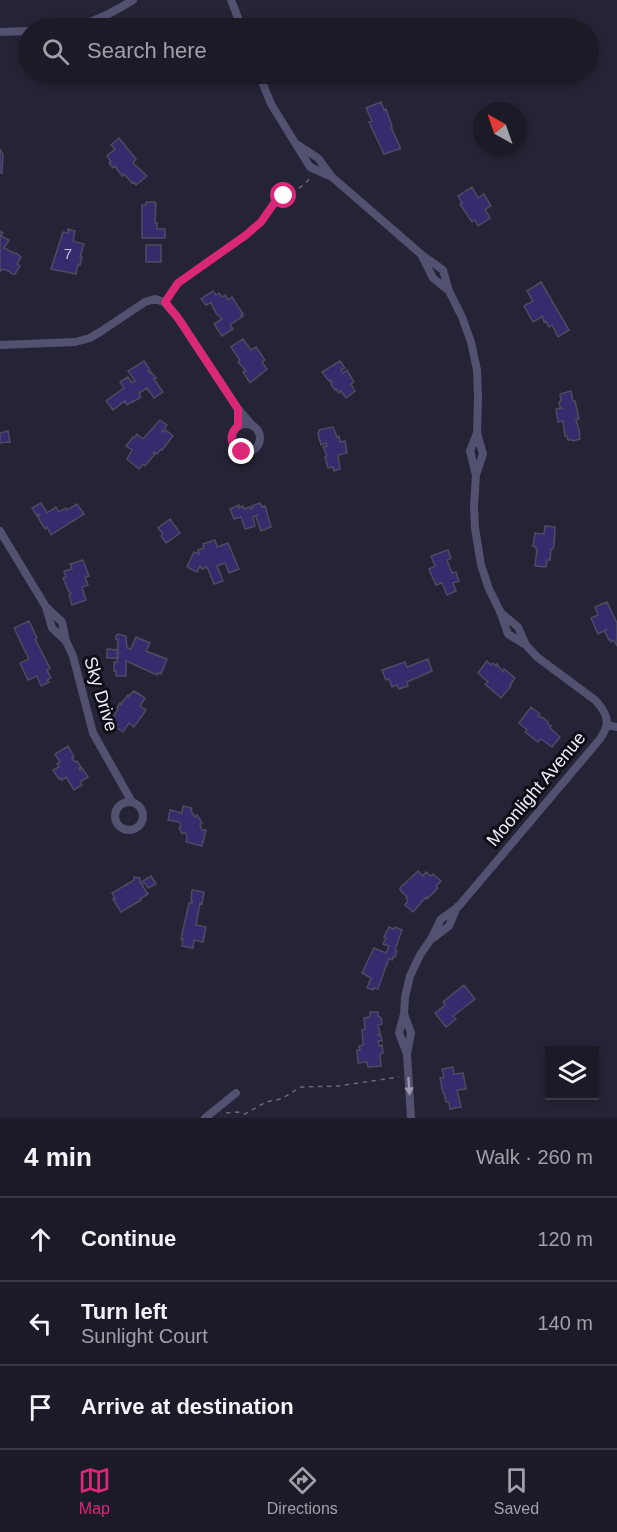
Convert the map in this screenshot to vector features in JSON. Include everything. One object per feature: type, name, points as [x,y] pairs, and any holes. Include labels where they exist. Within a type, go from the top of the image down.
[{"type":"street","points":[[101,18],[134,0]]},
{"type":"street","points":[[231,0],[238,18]]},
{"type":"street","points":[[0,32],[18,32]]},
{"type":"street","name":"Moonlight Avenue","points":[[263,84],[271,104],[310,167],[332,177],[422,255],[433,278],[449,291],[462,317],[475,360],[478,398],[477,433],[470,451],[476,476],[474,506],[478,549],[489,589],[508,634],[526,645],[537,657],[595,700],[603,708],[606,716],[607,725],[600,739],[458,907],[441,919],[434,935],[420,955],[410,976],[399,1033],[407,1054],[411,1118]]},
{"type":"street","points":[[0,345],[75,342],[90,338],[145,302],[155,299],[165,302],[238,409],[241,421]]},
{"type":"street","points":[[241,421],[252,425],[259,431],[260,440],[256,448],[247,452],[238,450],[232,442],[232,433],[241,421]]},
{"type":"street","name":"Sky Drive","points":[[0,531],[46,607],[52,628],[66,641],[73,656],[93,733],[132,802]]},
{"type":"street","points":[[607,725],[617,727]]},
{"type":"street","points":[[118,806],[132,802],[140,807],[143,817],[140,826],[131,831],[122,830],[116,823],[114,814],[123,788]]},
{"type":"street","points":[[205,1118],[236,1093]]},
{"type":"path","points":[[165,302],[178,283],[246,235],[261,222],[275,202],[304,185],[309,179]]},
{"type":"path","points":[[216,1108],[221,1114],[230,1112],[245,1114],[266,1102],[280,1100],[301,1087],[338,1086],[408,1076]]},
{"type":"building","points":[[381,102],[384,110],[386,109],[400,147],[400,149],[384,154],[369,122],[372,121],[366,108]]},
{"type":"building","points":[[119,138],[136,159],[133,163],[147,176],[136,185],[124,174],[122,176],[115,166],[113,168],[109,163],[111,162],[107,156],[115,149],[111,145]]},
{"type":"building","points":[[0,149],[3,155],[2,173],[0,173]]},
{"type":"building","points":[[472,187],[478,198],[484,194],[491,206],[485,209],[490,218],[478,226],[475,220],[472,222],[460,204],[462,203],[458,196]]},
{"type":"building","points":[[146,202],[155,202],[155,223],[157,223],[157,229],[165,229],[165,238],[142,238],[142,205],[146,205]]},
{"type":"building","points":[[68,229],[75,231],[73,241],[84,244],[76,274],[51,269],[63,232],[68,233]]},
{"type":"building","points":[[0,231],[3,233],[1,236],[9,240],[4,248],[21,257],[17,264],[20,266],[15,274],[2,269],[0,272]]},
{"type":"building","points":[[146,245],[161,245],[161,262],[146,262]]},
{"type":"building","points":[[541,282],[569,330],[558,337],[552,325],[549,327],[546,321],[544,322],[543,316],[533,322],[524,306],[533,301],[527,291]]},
{"type":"building","points":[[213,291],[222,297],[225,295],[228,300],[232,297],[243,314],[230,325],[233,329],[222,336],[214,324],[222,319],[216,313],[212,302],[206,305],[201,299]]},
{"type":"building","points":[[243,339],[251,350],[256,347],[265,360],[262,362],[267,369],[250,383],[243,372],[246,371],[238,362],[240,360],[231,347]]},
{"type":"building","points":[[144,361],[150,370],[148,371],[156,378],[154,379],[163,392],[154,398],[147,388],[139,393],[141,397],[127,405],[125,401],[113,410],[106,401],[124,388],[120,382],[128,377],[132,383],[135,381],[128,371]]},
{"type":"building","points":[[340,361],[345,368],[341,370],[343,373],[347,370],[354,382],[351,384],[355,391],[346,398],[341,391],[339,393],[335,390],[330,380],[322,372]]},
{"type":"building","points":[[571,391],[579,419],[576,419],[580,434],[580,439],[573,441],[568,440],[565,436],[563,421],[558,422],[556,409],[562,408],[559,402],[561,401],[560,394]]},
{"type":"building","points":[[160,420],[167,425],[162,431],[166,430],[173,436],[162,450],[157,454],[154,452],[155,454],[145,466],[143,464],[139,469],[127,459],[132,450],[126,446],[137,434],[143,439]]},
{"type":"building","points":[[333,427],[340,442],[345,441],[347,453],[338,455],[340,469],[334,471],[333,467],[328,468],[325,457],[327,456],[323,447],[327,446],[326,443],[321,445],[318,434],[319,430]]},
{"type":"building","points":[[8,431],[10,442],[0,443],[0,433]]},
{"type":"building","points":[[41,503],[47,513],[56,507],[59,512],[77,504],[84,514],[51,535],[38,517],[39,514],[37,516],[32,508]]},
{"type":"building","points":[[260,503],[262,507],[265,506],[271,527],[261,531],[257,515],[253,517],[255,526],[245,529],[241,517],[234,519],[230,509],[239,505],[239,508],[243,506],[244,509],[250,507],[251,509],[252,506]]},
{"type":"building","points":[[170,519],[180,533],[166,543],[158,528]]},
{"type":"building","points":[[545,526],[555,527],[553,549],[551,549],[550,560],[547,560],[546,567],[535,566],[537,549],[533,546],[535,533],[544,534]]},
{"type":"building","points":[[215,540],[217,547],[228,543],[239,569],[229,573],[225,563],[217,566],[223,581],[214,584],[207,567],[202,569],[200,566],[197,572],[187,567],[194,552],[199,554],[198,550],[204,548],[203,544]]},
{"type":"building","points":[[448,550],[451,558],[447,560],[452,573],[456,572],[459,581],[453,583],[456,591],[447,595],[442,583],[436,585],[429,569],[435,566],[431,556]]},
{"type":"building","points":[[83,560],[89,576],[85,577],[88,585],[82,587],[86,600],[72,605],[69,595],[71,594],[63,578],[66,577],[64,571],[72,569],[70,564]]},
{"type":"building","points":[[607,602],[617,623],[617,646],[614,640],[611,642],[609,640],[606,630],[598,634],[591,618],[598,615],[595,607]]},
{"type":"building","points":[[29,621],[37,638],[35,639],[50,668],[47,670],[51,678],[47,680],[49,682],[41,686],[37,676],[28,680],[20,663],[29,659],[14,628]]},
{"type":"building","points":[[118,634],[126,636],[127,648],[131,649],[136,637],[150,643],[146,651],[167,659],[161,674],[157,675],[126,661],[126,676],[116,676],[114,662],[117,662],[118,640],[116,636]]},
{"type":"building","points":[[107,649],[118,650],[118,658],[107,658]]},
{"type":"building","points":[[428,659],[432,671],[407,682],[408,686],[399,689],[397,685],[392,687],[382,670],[405,662],[407,667]]},
{"type":"building","points":[[487,661],[491,665],[493,663],[496,666],[497,664],[503,672],[504,669],[515,678],[501,698],[485,684],[488,682],[478,673]]},
{"type":"building","points":[[134,691],[145,698],[140,706],[146,710],[134,727],[129,723],[123,732],[112,721],[115,717],[113,716],[120,703]]},
{"type":"building","points":[[531,707],[560,737],[552,747],[541,739],[538,742],[525,732],[527,730],[519,723]]},
{"type":"building","points":[[68,746],[74,757],[72,758],[75,762],[77,761],[81,767],[80,770],[82,768],[88,777],[74,790],[66,777],[59,779],[53,770],[59,767],[57,764],[60,762],[55,754]]},
{"type":"building","points":[[183,806],[192,808],[191,811],[195,817],[197,815],[202,823],[200,825],[202,830],[206,830],[202,846],[186,842],[187,836],[185,832],[182,834],[179,822],[168,820],[170,810],[182,813]]},
{"type":"building","points":[[418,871],[423,876],[426,872],[431,876],[433,874],[441,881],[436,886],[438,888],[427,899],[426,897],[413,912],[405,905],[408,901],[407,897],[400,888]]},
{"type":"building","points":[[151,876],[156,884],[148,888],[145,883],[142,885],[148,894],[121,912],[112,893],[134,880],[134,877],[140,878],[140,883]]},
{"type":"building","points":[[192,890],[204,892],[196,925],[206,927],[203,942],[194,940],[193,948],[182,946],[183,939],[181,939],[189,903],[192,903]]},
{"type":"building","points":[[389,927],[402,930],[395,950],[397,951],[392,960],[389,958],[378,989],[373,988],[373,990],[367,988],[371,978],[362,973],[374,948],[386,953],[389,946],[383,944]]},
{"type":"building","points":[[464,985],[475,999],[453,1016],[456,1019],[446,1027],[435,1013],[445,1005],[443,1002]]},
{"type":"building","points":[[370,1012],[378,1012],[381,1018],[382,1024],[378,1025],[380,1033],[378,1035],[381,1035],[382,1041],[378,1041],[379,1046],[382,1045],[383,1053],[380,1054],[381,1066],[368,1067],[367,1062],[358,1063],[357,1050],[360,1050],[359,1046],[363,1045],[364,1018],[370,1017]]},
{"type":"building","points":[[453,1067],[454,1074],[463,1073],[466,1089],[457,1090],[461,1107],[450,1109],[440,1078],[444,1077],[442,1069]]},
{"type":"route","points":[[242,452],[234,447],[231,438],[238,426],[238,409],[165,302],[178,283],[246,235],[261,222],[275,202],[284,196]]}]
